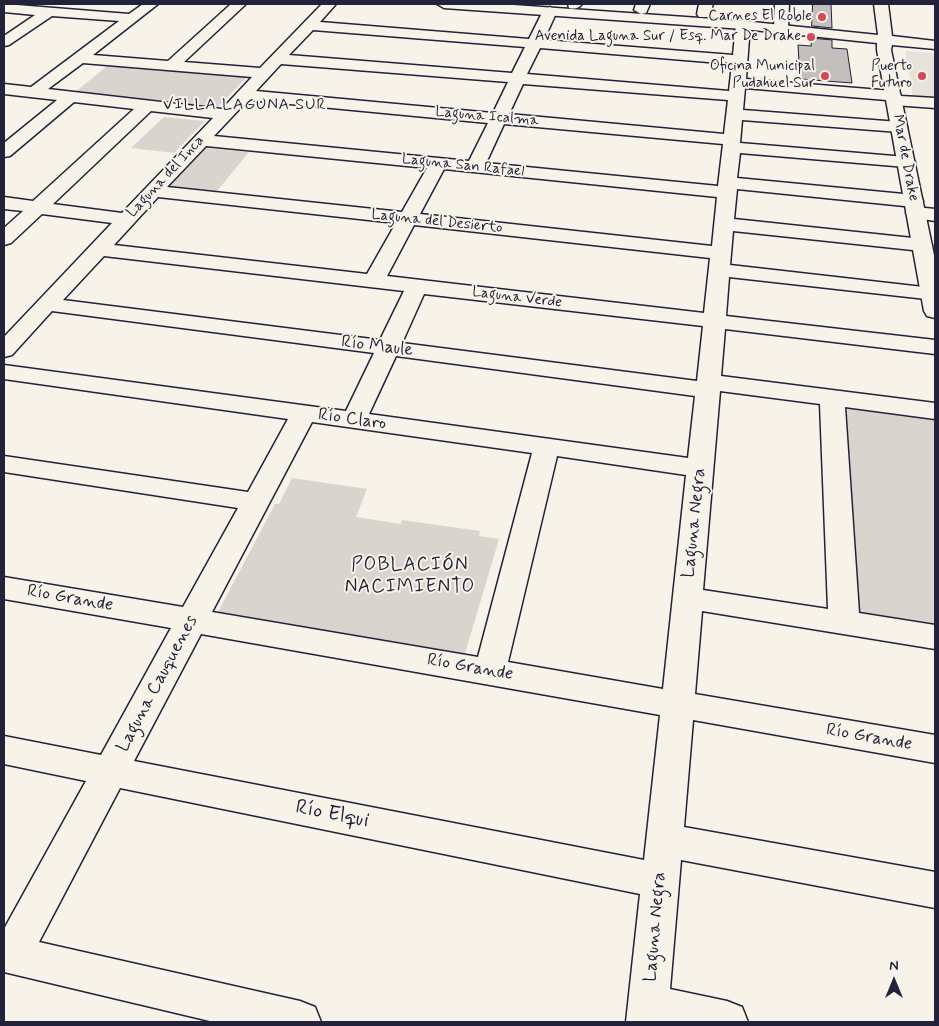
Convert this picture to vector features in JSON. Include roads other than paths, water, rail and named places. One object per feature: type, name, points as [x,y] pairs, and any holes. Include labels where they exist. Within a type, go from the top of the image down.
[{"type":"street","points":[[33,93],[151,4]]},
{"type":"street","points":[[171,66],[239,4]]},
{"type":"street","name":"Laguna del Inca","points":[[4,350],[329,4]]},
{"type":"street","points":[[444,4],[552,8],[742,25],[781,25]]},
{"type":"street","points":[[552,8],[575,4],[705,9],[781,25],[935,45]]},
{"type":"street","points":[[781,25],[782,4]]},
{"type":"street","name":"Mar de Drake","points":[[881,4],[885,37],[884,50],[906,162],[922,209],[934,306]]},
{"type":"street","points":[[4,8],[132,18]]},
{"type":"street","points":[[474,167],[552,8]]},
{"type":"street","points":[[4,42],[48,12]]},
{"type":"street","points":[[309,25],[535,43],[735,107],[894,98],[935,103]]},
{"type":"street","name":"Laguna Negra","points":[[647,1014],[742,25]]},
{"type":"street","points":[[885,37],[935,36]]},
{"type":"street","points":[[78,58],[264,73]]},
{"type":"street","points":[[277,59],[518,78],[899,127]]},
{"type":"street","points":[[4,90],[225,114]]},
{"type":"street","name":"Laguna Icalma","points":[[243,95],[498,118],[735,107],[906,162]]},
{"type":"street","points":[[4,152],[70,97]]},
{"type":"street","points":[[4,239],[146,106]]},
{"type":"street","name":"Laguna San Rafael","points":[[201,140],[438,164],[727,187],[922,209]]},
{"type":"street","points":[[374,281],[438,164]]},
{"type":"street","name":"Laguna del Desierto","points":[[153,191],[408,219],[720,262],[934,306]]},
{"type":"street","points":[[4,203],[127,219]]},
{"type":"street","points":[[724,224],[928,254]]},
{"type":"street","name":"Laguna Verde","points":[[99,249],[935,347]]},
{"type":"street","points":[[354,420],[417,286]]},
{"type":"street","name":"Río Maule","points":[[47,304],[388,349],[935,411]]},
{"type":"street","name":"Río Claro","points":[[4,372],[700,468]]},
{"type":"street","points":[[832,398],[844,622]]},
{"type":"street","name":"Laguna Cauquenes","points":[[8,954],[111,771],[304,413]]},
{"type":"street","points":[[490,671],[546,447]]},
{"type":"street","points":[[4,464],[256,502]]},
{"type":"street","name":"Río Grande","points":[[4,588],[935,749]]},
{"type":"street","points":[[687,598],[935,637]]},
{"type":"street","name":"Río Elqui","points":[[4,750],[660,881]]},
{"type":"street","points":[[664,840],[935,890]]},
{"type":"street","points":[[8,954],[227,1014],[300,1022]]},
{"type":"street","points":[[647,1014],[727,1022]]},
{"type":"place","name":"Carnes El Roble","points":[[822,17]]},
{"type":"place","name":"Avenida Laguna Sur / Esq. Mar De Drake","points":[[811,37]]},
{"type":"place","name":"Oficina Municipal Pudahuel Sur","points":[[825,76]]},
{"type":"place","name":"Puerto Futuro","points":[[922,76]]},
{"type":"district","name":"VILLA LAGUNA SUR","points":[[245,106]]},
{"type":"district","name":"POBLACIÓN NACIMIENTO","points":[[410,577]]}]
